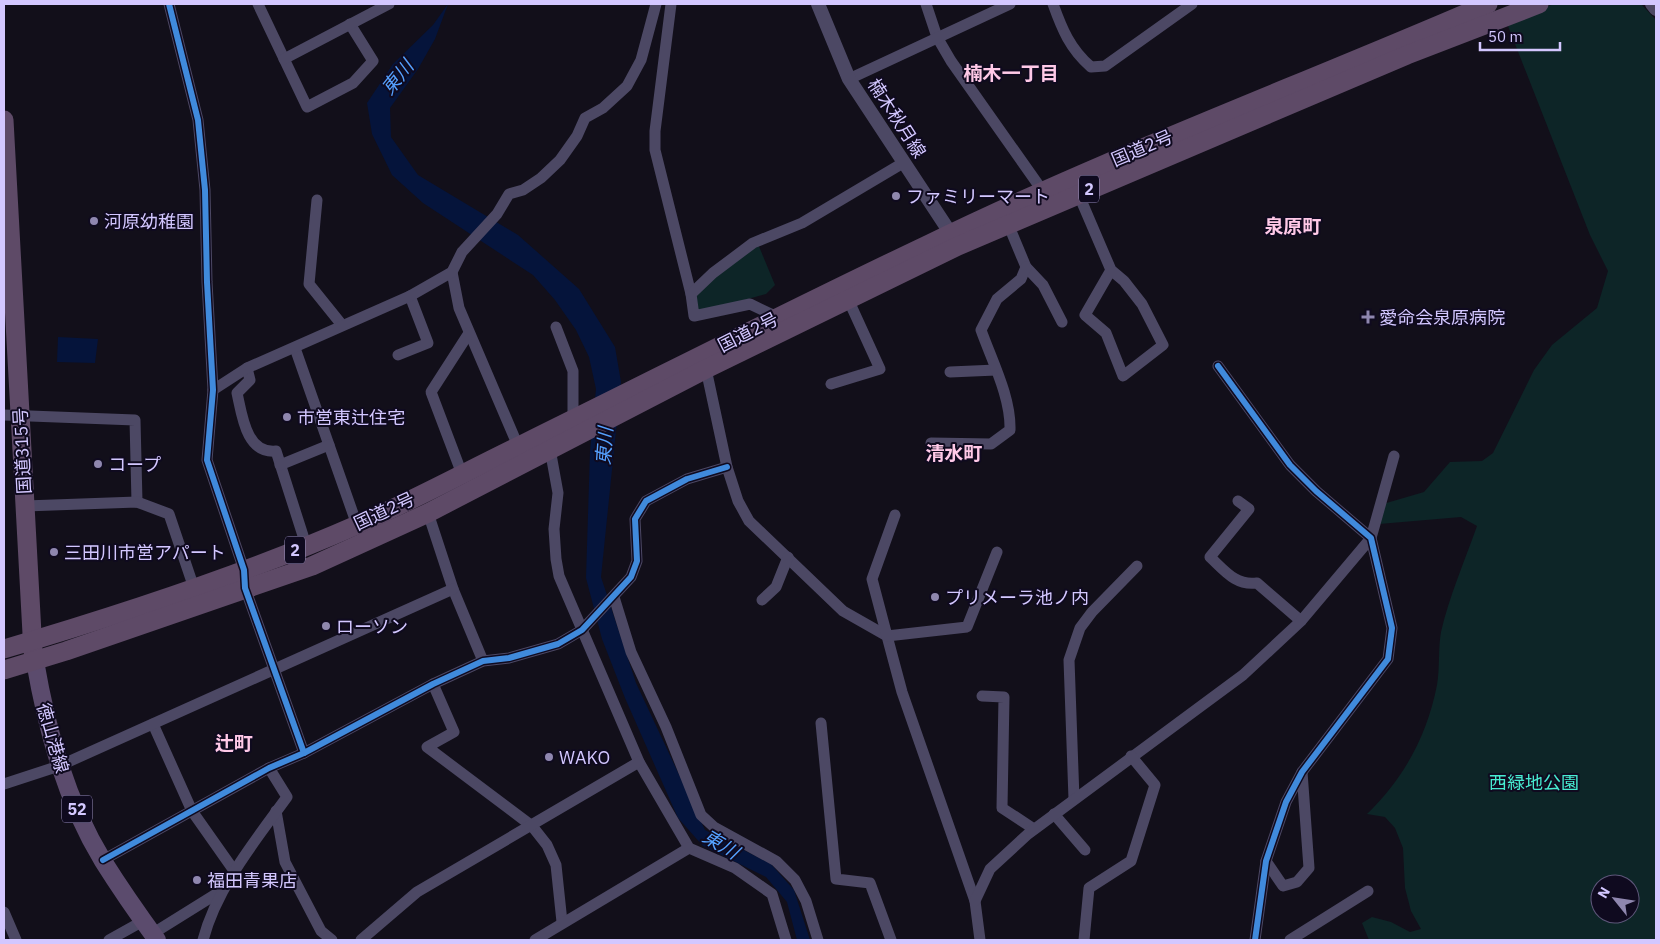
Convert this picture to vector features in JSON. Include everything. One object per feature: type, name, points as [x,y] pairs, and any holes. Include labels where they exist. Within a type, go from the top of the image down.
[{"type":"highway","name":"国道2号","points":[[647,391],[706,369],[848,300],[1042,190],[1382,50],[1488,4]]},
{"type":"highway","name":"国道2号","points":[[4,670],[35,661],[244,579],[306,545],[357,525],[518,446],[574,428],[647,391],[778,317],[955,239],[1008,224],[1407,55],[1539,4]]},
{"type":"highway","name":"国道315号","points":[[4,120],[12,416],[25,506],[31,641],[35,661]]},
{"type":"highway","name":"2","points":[[550,449],[574,428]]},
{"type":"highway","name":"国道2号","points":[[4,649],[102,620],[194,588],[312,566],[428,513],[550,449]]},
{"type":"main road","name":"徳山港線","points":[[35,661],[45,720],[59,766],[102,860],[150,932]]},
{"type":"street","points":[[169,4],[198,120],[202,149],[212,390],[207,460],[274,671],[304,753]]},
{"type":"street","points":[[258,4],[307,106],[353,83],[373,61],[350,24]]},
{"type":"street","points":[[284,59],[389,4]]},
{"type":"street","points":[[212,390],[247,368],[410,296],[452,272],[462,252],[497,214],[509,194],[529,186],[560,160],[577,136],[585,118],[603,108],[627,86],[641,60],[656,4]]},
{"type":"street","points":[[671,4],[655,131],[655,150],[691,294],[694,316],[750,304],[778,317]]},
{"type":"street","name":"楠木秋月線","points":[[818,4],[849,79],[955,239]]},
{"type":"street","points":[[926,4],[937,37],[968,87],[1042,190]]},
{"type":"street","points":[[849,79],[1010,4]]},
{"type":"street","points":[[1052,4],[1064,36],[1077,55],[1091,67],[1105,66],[1192,4]]},
{"type":"street","points":[[1652,4],[1656,9]]},
{"type":"street","points":[[691,294],[713,273],[753,243],[802,223],[903,163]]},
{"type":"street","points":[[1078,193],[1111,270],[1124,281],[1142,304],[1163,345],[1124,376],[1106,333],[1085,315],[1111,270]]},
{"type":"street","points":[[317,200],[310,284],[342,325]]},
{"type":"street","points":[[1008,224],[1026,267],[1043,285],[1062,322]]},
{"type":"street","points":[[931,443],[991,444],[1010,430],[1010,418],[996,370],[981,330],[997,299],[1021,279],[1026,267]]},
{"type":"street","points":[[452,272],[459,308],[518,446]]},
{"type":"street","points":[[398,355],[428,343],[410,296]]},
{"type":"street","points":[[831,384],[880,369],[848,300]]},
{"type":"street","points":[[556,326],[573,371],[574,428]]},
{"type":"street","points":[[462,474],[431,392],[469,333]]},
{"type":"street","points":[[295,348],[357,525]]},
{"type":"street","points":[[1218,366],[1290,465],[1316,491],[1371,538],[1392,628],[1392,644],[1388,658],[1377,675],[1335,725],[1302,772],[1286,802],[1266,861],[1255,940]]},
{"type":"street","points":[[247,368],[250,380],[237,393],[242,417],[251,439],[257,447],[266,452],[276,451],[306,545]]},
{"type":"street","points":[[706,369],[727,467],[738,501],[749,521],[843,611],[887,636],[967,627],[997,552]]},
{"type":"street","points":[[950,372],[996,370]]},
{"type":"street","points":[[12,416],[135,420],[138,502]]},
{"type":"street","points":[[280,466],[329,445]]},
{"type":"street","points":[[550,449],[558,492],[554,529],[559,576],[639,762],[689,848],[735,868],[772,894],[786,940]]},
{"type":"street","points":[[975,901],[990,869],[1034,828],[1243,675],[1301,622],[1371,538],[1394,456]]},
{"type":"street","points":[[102,860],[269,768],[304,753],[433,684],[483,661],[509,658],[558,644],[582,630],[631,577],[637,561],[635,519],[646,501],[687,479],[727,467]]},
{"type":"street","points":[[1238,501],[1249,509],[1210,557],[1236,581],[1247,585],[1257,584],[1301,622]]},
{"type":"street","points":[[25,506],[138,502],[169,514],[194,588]]},
{"type":"street","points":[[428,513],[453,589],[483,661]]},
{"type":"street","points":[[895,516],[872,579],[902,692],[975,901],[980,940]]},
{"type":"street","points":[[762,600],[776,587],[788,557]]},
{"type":"street","points":[[1074,799],[1069,660],[1080,628],[1092,612],[1137,566]]},
{"type":"street","points":[[4,784],[59,766],[453,589]]},
{"type":"street","points":[[614,597],[631,652],[666,727],[700,815],[714,827],[776,861],[795,880],[806,901],[818,940]]},
{"type":"street","points":[[433,684],[454,732],[427,746],[532,826],[547,845],[556,864],[562,922]]},
{"type":"street","points":[[982,696],[1004,697],[1002,808],[1034,828]]},
{"type":"street","points":[[821,723],[836,879],[870,883],[891,940]]},
{"type":"street","points":[[153,724],[192,810],[235,872]]},
{"type":"street","points":[[1084,940],[1089,888],[1131,861],[1155,785],[1131,756]]},
{"type":"street","points":[[361,940],[417,892],[639,762]]},
{"type":"street","points":[[202,940],[208,919],[221,891],[286,796],[269,768]]},
{"type":"street","points":[[1266,861],[1283,886],[1297,882],[1309,868],[1302,772]]},
{"type":"street","points":[[276,812],[285,862],[322,931],[332,940]]},
{"type":"street","points":[[1054,814],[1085,850]]},
{"type":"street","points":[[534,940],[689,848]]},
{"type":"street","points":[[109,940],[150,932],[221,891]]},
{"type":"street","points":[[1290,940],[1368,891]]},
{"type":"street","points":[[4,912],[15,940]]},
{"type":"green space","name":"西緑地公園","points":[[1554,4],[1641,4],[1656,20],[1656,940],[1369,940],[1362,923],[1372,917],[1391,922],[1410,932],[1421,929],[1411,911],[1405,888],[1403,848],[1395,828],[1385,817],[1367,814],[1403,771],[1427,722],[1437,685],[1440,638],[1444,619],[1477,526],[1461,517],[1379,524],[1383,504],[1424,492],[1450,462],[1482,461],[1493,453],[1534,370],[1552,345],[1597,308],[1608,271],[1590,235],[1506,21]]},
{"type":"green space","points":[[758,244],[775,285],[766,294],[697,313],[694,296],[713,275]]},
{"type":"water","name":"東川","points":[[448,4],[435,39],[418,69],[390,108],[391,137],[418,175],[518,235],[579,289],[615,347],[621,382],[601,577],[636,683],[705,830],[771,864],[794,890],[810,940],[797,940],[787,902],[766,877],[703,846],[678,818],[625,698],[602,639],[586,578],[590,451],[596,389],[589,357],[576,330],[555,300],[533,275],[423,203],[392,175],[372,134],[367,103],[393,64],[433,25]]},
{"type":"water","points":[[58,337],[98,339],[95,363],[57,362]]},
{"type":"cycle path","points":[[169,4],[198,120],[205,190],[207,282],[213,390],[207,460],[244,570],[245,588],[304,753]]},
{"type":"cycle path","points":[[1218,366],[1290,465],[1316,491],[1371,538],[1392,628],[1388,659],[1302,772],[1286,802],[1266,861],[1255,940]]},
{"type":"cycle path","points":[[103,860],[269,768],[304,753],[433,684],[483,661],[509,658],[558,644],[582,630],[631,577],[637,561],[635,519],[646,501],[687,479],[727,467]]},
{"type":"place","name":"ファミリーマート","points":[[896,196]]},
{"type":"place","name":"河原幼稚園","points":[[94,221]]},
{"type":"place","name":"愛命会泉原病院","points":[[1368,317]]},
{"type":"place","name":"市営東辻住宅","points":[[287,417]]},
{"type":"place","name":"コープ","points":[[98,464]]},
{"type":"place","name":"三田川市営アパート","points":[[54,552]]},
{"type":"place","name":"プリメーラ池ノ内","points":[[935,597]]},
{"type":"place","name":"ローソン","points":[[326,626]]},
{"type":"place","name":"WAKO","points":[[549,757]]},
{"type":"place","name":"福田青果店","points":[[197,880]]},
{"type":"district","name":"楠木一丁目","points":[[1011,73]]},
{"type":"district","name":"泉原町","points":[[1293,226]]},
{"type":"district","name":"清水町","points":[[954,453]]},
{"type":"district","name":"辻町","points":[[234,743]]}]
